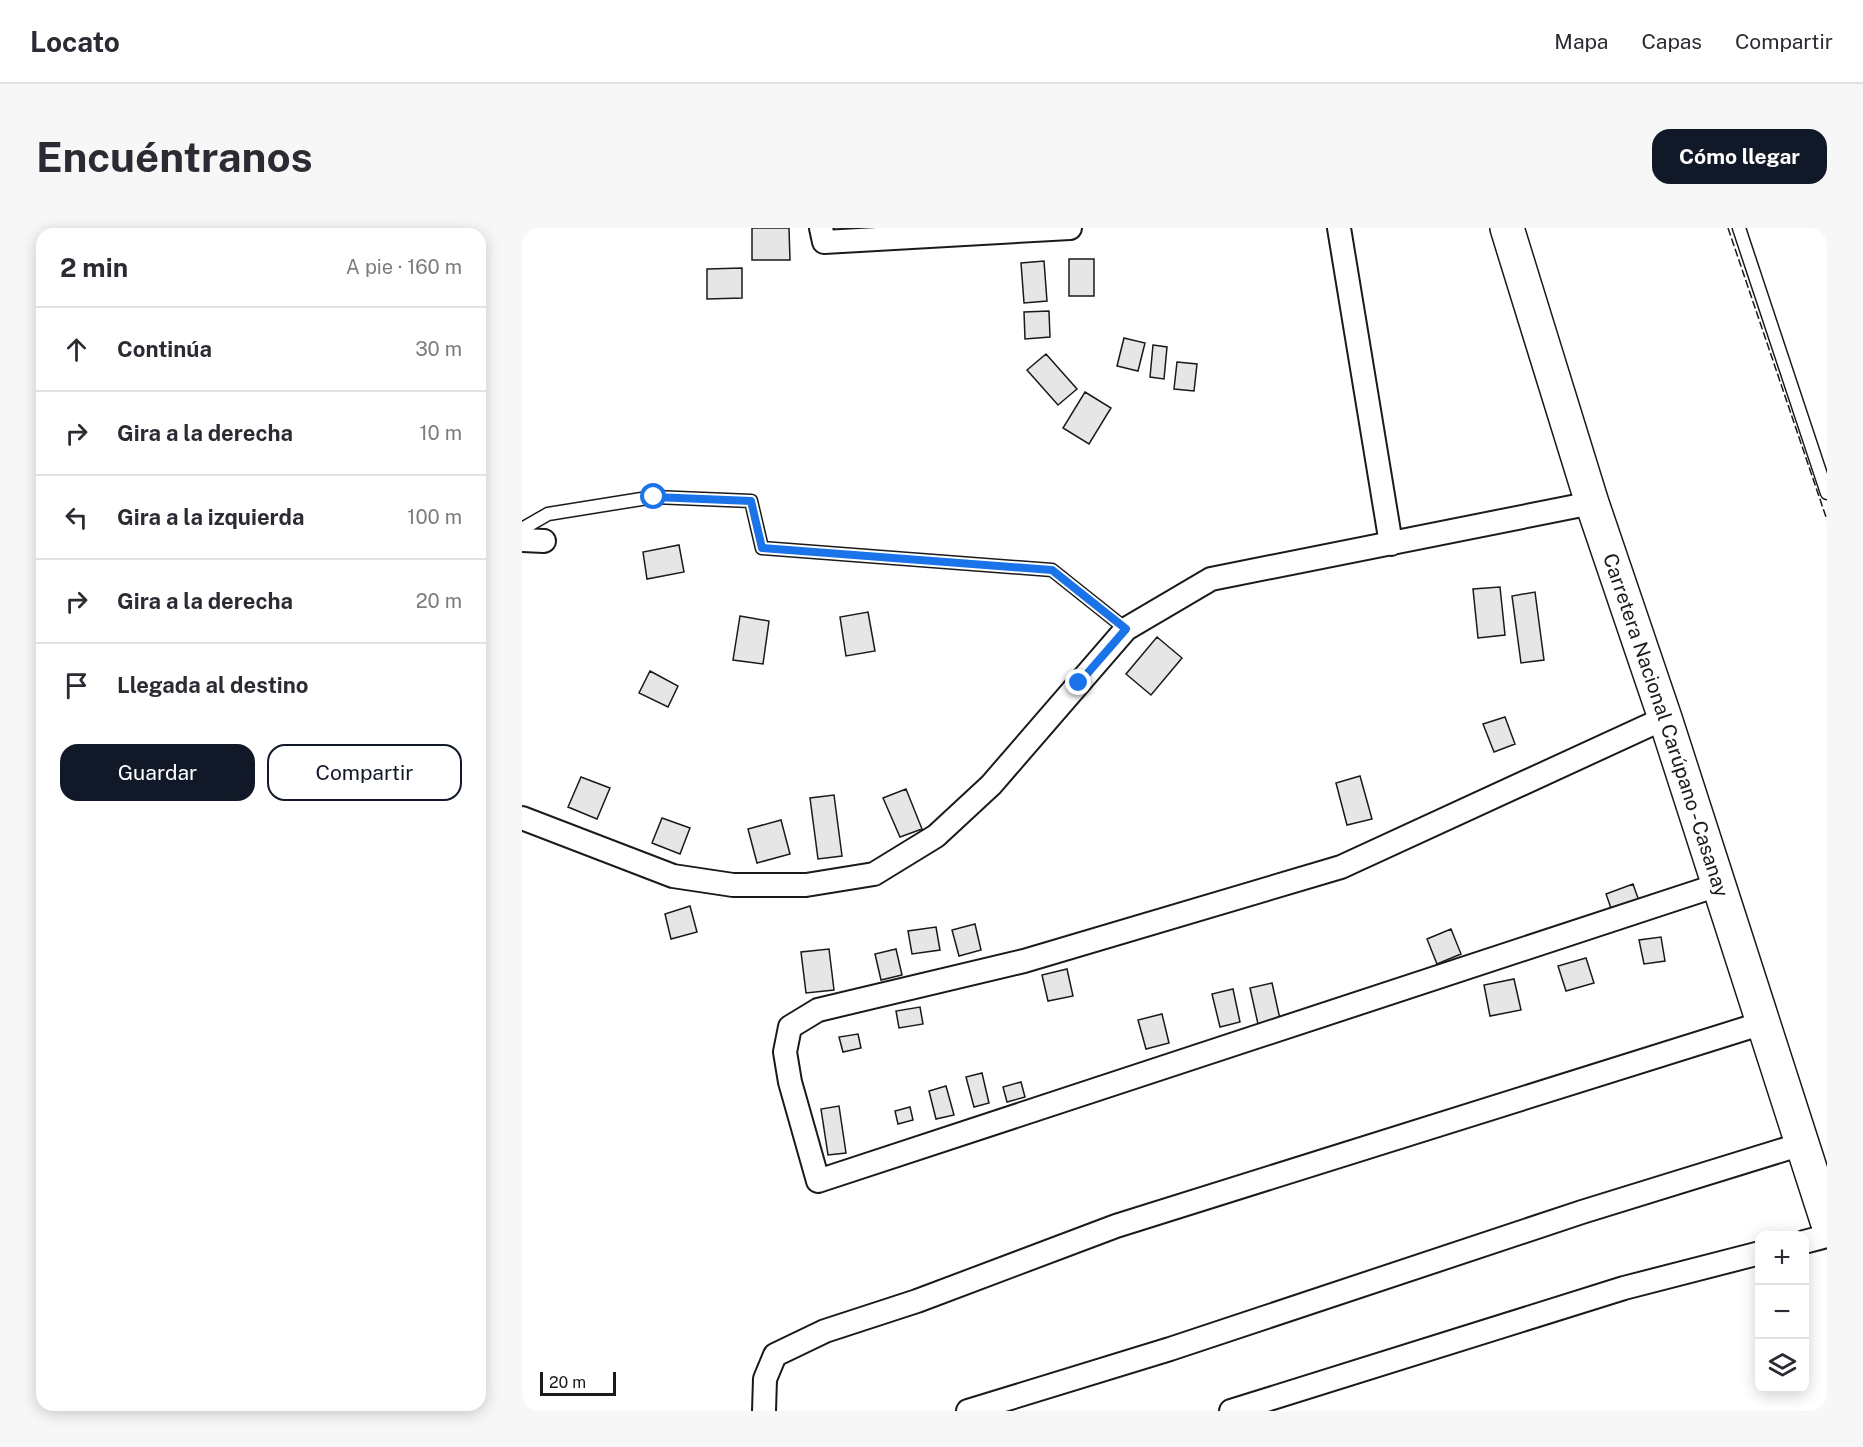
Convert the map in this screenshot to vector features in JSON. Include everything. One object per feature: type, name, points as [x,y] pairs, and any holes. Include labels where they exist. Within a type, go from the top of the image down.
[{"type":"highway","name":"Carretera Nacional Carúpano - Casanay","points":[[1508,228],[1592,503],[1665,718],[1827,1221]]},
{"type":"street","points":[[821,228],[824,242],[1070,228]]},
{"type":"street","points":[[1339,228],[1391,544]]},
{"type":"street","points":[[522,818],[673,876],[733,885],[806,885],[874,874],[936,836],[991,785],[1126,629],[1211,579],[1592,503]]},
{"type":"street","points":[[1665,718],[1341,867],[1024,961],[819,1010],[790,1027],[785,1052],[790,1082],[818,1181],[1718,885]]},
{"type":"street","points":[[764,1411],[765,1379],[775,1355],[825,1331],[917,1301],[1116,1226],[1763,1023]]},
{"type":"street","points":[[968,1411],[1802,1144]]},
{"type":"street","points":[[1809,1241],[1827,1236]]},
{"type":"street","points":[[1231,1411],[1612,1292],[1755,1255]]},
{"type":"lane","points":[[1739,228],[1827,493]]},
{"type":"lane","points":[[522,529],[548,514],[654,497],[751,501],[762,548],[1052,570],[1126,629]]},
{"type":"building","points":[[752,228],[789,228],[790,260],[752,260]]},
{"type":"building","points":[[1069,259],[1094,259],[1094,296],[1069,296]]},
{"type":"building","points":[[1044,261],[1047,301],[1024,303],[1021,263]]},
{"type":"building","points":[[742,268],[742,298],[707,299],[707,269]]},
{"type":"building","points":[[1049,311],[1050,337],[1025,339],[1024,312]]},
{"type":"building","points":[[1124,338],[1145,343],[1138,371],[1117,366]]},
{"type":"building","points":[[1153,345],[1167,347],[1164,379],[1150,377]]},
{"type":"building","points":[[1046,354],[1077,389],[1058,405],[1027,370]]},
{"type":"building","points":[[1177,362],[1197,364],[1194,391],[1174,389]]},
{"type":"building","points":[[1085,392],[1111,408],[1089,444],[1063,428]]},
{"type":"building","points":[[679,545],[684,572],[647,579],[643,552]]},
{"type":"building","points":[[1500,587],[1505,635],[1478,638],[1473,589]]},
{"type":"building","points":[[1535,592],[1544,660],[1521,663],[1512,596]]},
{"type":"building","points":[[868,612],[875,651],[846,656],[840,617]]},
{"type":"building","points":[[740,616],[769,621],[763,664],[733,660]]},
{"type":"building","points":[[1157,637],[1182,658],[1151,695],[1126,674]]},
{"type":"building","points":[[650,671],[678,686],[668,707],[639,693]]},
{"type":"building","points":[[1505,717],[1515,744],[1494,752],[1483,724]]},
{"type":"building","points":[[1360,776],[1372,819],[1347,825],[1336,783]]},
{"type":"building","points":[[581,777],[610,788],[597,819],[568,807]]},
{"type":"building","points":[[906,789],[922,829],[900,837],[883,798]]},
{"type":"building","points":[[834,795],[842,856],[818,859],[810,798]]},
{"type":"building","points":[[662,818],[690,828],[680,854],[652,843]]},
{"type":"building","points":[[781,820],[790,854],[757,863],[748,829]]},
{"type":"building","points":[[1633,884],[1639,901],[1612,911],[1606,894]]},
{"type":"building","points":[[690,906],[697,932],[671,939],[665,914]]},
{"type":"building","points":[[975,924],[981,950],[959,956],[952,930]]},
{"type":"building","points":[[936,927],[940,950],[912,954],[908,931]]},
{"type":"building","points":[[1451,929],[1461,954],[1437,964],[1427,939]]},
{"type":"building","points":[[1661,937],[1665,961],[1644,964],[1639,940]]},
{"type":"building","points":[[829,949],[834,990],[806,993],[801,952]]},
{"type":"building","points":[[896,949],[902,975],[881,980],[875,954]]},
{"type":"building","points":[[1586,958],[1594,983],[1566,991],[1558,966]]},
{"type":"building","points":[[1067,969],[1073,996],[1048,1001],[1042,975]]},
{"type":"building","points":[[1514,979],[1521,1010],[1490,1016],[1484,985]]},
{"type":"building","points":[[1272,983],[1280,1019],[1258,1024],[1250,988]]},
{"type":"building","points":[[1233,989],[1240,1022],[1220,1027],[1212,994]]},
{"type":"building","points":[[920,1007],[923,1024],[899,1028],[896,1011]]},
{"type":"building","points":[[1162,1014],[1169,1043],[1146,1049],[1138,1020]]},
{"type":"building","points":[[858,1034],[861,1048],[843,1052],[839,1037]]},
{"type":"building","points":[[982,1073],[989,1103],[974,1107],[966,1077]]},
{"type":"building","points":[[1021,1082],[1025,1097],[1007,1102],[1003,1087]]},
{"type":"building","points":[[946,1086],[954,1115],[936,1119],[929,1091]]},
{"type":"building","points":[[839,1106],[846,1153],[828,1155],[821,1109]]},
{"type":"building","points":[[910,1107],[913,1120],[898,1124],[895,1111]]},
{"type":"fence","points":[[1728,228],[1827,520]]},
{"type":"route","points":[[654,497],[751,501],[762,548],[1052,570],[1126,629],[1079,683]]}]
